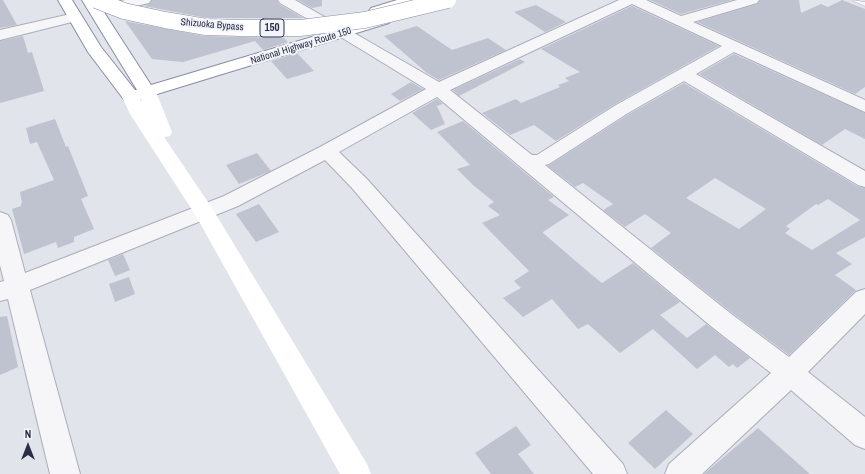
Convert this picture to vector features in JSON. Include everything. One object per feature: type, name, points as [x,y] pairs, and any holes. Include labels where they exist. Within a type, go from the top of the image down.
[{"type":"main road","points":[[65,0],[94,49],[140,92]]},
{"type":"main road","name":"Shizuoka Bypass","points":[[123,0],[138,5],[189,15],[211,18],[261,20],[347,15],[422,0]]},
{"type":"main road","name":"National Highway Route 150","points":[[337,30],[412,0]]},
{"type":"main road","name":"Shizuoka Bypass","points":[[93,4],[165,20],[206,27],[300,28],[365,20],[401,13],[448,0]]},
{"type":"main road","name":"National Highway Route 150","points":[[140,92],[263,50],[455,0]]},
{"type":"main road","points":[[93,4],[140,92],[140,114],[205,213],[356,474]]},
{"type":"street","points":[[93,4],[144,0]]},
{"type":"street","points":[[285,0],[438,89],[709,310],[865,434]]},
{"type":"street","points":[[8,289],[181,220],[205,213],[231,201],[327,151],[438,89],[630,0]]},
{"type":"street","points":[[635,0],[730,46],[865,107]]},
{"type":"street","points":[[680,21],[752,0]]},
{"type":"street","points":[[0,35],[75,16]]},
{"type":"street","points":[[529,162],[542,160],[622,109],[728,49],[730,46]]},
{"type":"street","points":[[684,74],[865,180]]},
{"type":"street","points":[[327,151],[359,183],[612,474]]},
{"type":"street","points":[[0,220],[8,289],[65,474]]},
{"type":"street","points":[[680,474],[790,373],[865,299]]},
{"type":"lane","points":[[855,0],[865,4]]},
{"type":"building","points":[[0,0],[3,0],[17,25],[0,28]]},
{"type":"building","points":[[152,0],[277,0],[279,4],[303,18],[207,18],[144,6],[149,4]]},
{"type":"building","points":[[298,0],[322,0],[322,6],[312,8]]},
{"type":"building","points":[[650,0],[732,0],[681,14]]},
{"type":"building","points":[[760,0],[799,0],[801,13],[821,4],[828,7],[842,0],[865,9],[865,87],[855,94],[697,22],[757,4]]},
{"type":"building","points":[[536,5],[566,22],[545,32],[514,12]]},
{"type":"building","points":[[632,6],[719,46],[615,104],[556,141],[534,125],[510,135],[482,113],[516,99],[521,103],[560,87],[558,85],[569,81],[565,78],[580,72],[541,49]]},
{"type":"building","points":[[125,21],[204,36],[284,38],[288,42],[263,50],[255,41],[183,62],[152,59]]},
{"type":"building","points":[[417,26],[452,50],[488,38],[506,50],[439,80],[427,73],[384,36]]},
{"type":"building","points":[[23,36],[28,53],[32,52],[44,91],[0,103],[0,41]]},
{"type":"building","points":[[297,53],[314,71],[287,79],[271,61]]},
{"type":"building","points":[[734,54],[865,113],[865,139],[845,129],[822,145],[699,74]]},
{"type":"building","points":[[520,59],[525,62],[459,96],[453,90]]},
{"type":"building","points":[[411,82],[423,89],[400,101],[391,94]]},
{"type":"building","points":[[684,83],[857,186],[865,188],[865,237],[836,253],[852,264],[835,275],[856,290],[789,355],[731,312],[651,248],[671,233],[645,214],[625,227],[603,210],[613,204],[583,183],[575,187],[548,166],[629,114]],"holes":[[[715,178],[766,209],[739,229],[686,198]],[[828,199],[860,220],[812,250],[785,233],[790,229],[786,226],[816,204],[818,205]]]},
{"type":"building","points":[[437,99],[443,104],[437,106],[445,124],[431,130],[412,113]]},
{"type":"building","points":[[55,119],[66,147],[68,146],[88,196],[81,199],[94,229],[74,237],[74,242],[58,248],[56,242],[24,254],[12,209],[21,206],[22,203],[20,192],[54,180],[37,142],[30,144],[26,128]]},
{"type":"building","points":[[463,121],[554,197],[548,200],[569,215],[543,233],[592,275],[602,283],[633,263],[680,302],[660,315],[687,338],[706,324],[750,358],[737,368],[733,364],[729,367],[715,355],[697,369],[653,329],[620,353],[588,324],[578,329],[552,299],[523,317],[503,298],[521,288],[514,281],[529,271],[482,223],[500,215],[488,206],[494,202],[473,185],[457,169],[470,165],[437,132]]},
{"type":"building","points":[[257,153],[271,171],[239,184],[226,165]]},
{"type":"building","points":[[259,204],[279,232],[256,242],[236,214]]},
{"type":"building","points":[[123,254],[130,270],[115,276],[108,260]]},
{"type":"building","points":[[129,277],[135,294],[115,302],[109,284]]},
{"type":"building","points":[[7,316],[18,367],[0,375],[0,317]]},
{"type":"building","points":[[666,410],[693,434],[655,469],[628,443]]},
{"type":"building","points":[[516,426],[531,445],[518,454],[534,474],[491,474],[475,453]]},
{"type":"building","points":[[758,428],[810,474],[704,474],[705,473]]}]
